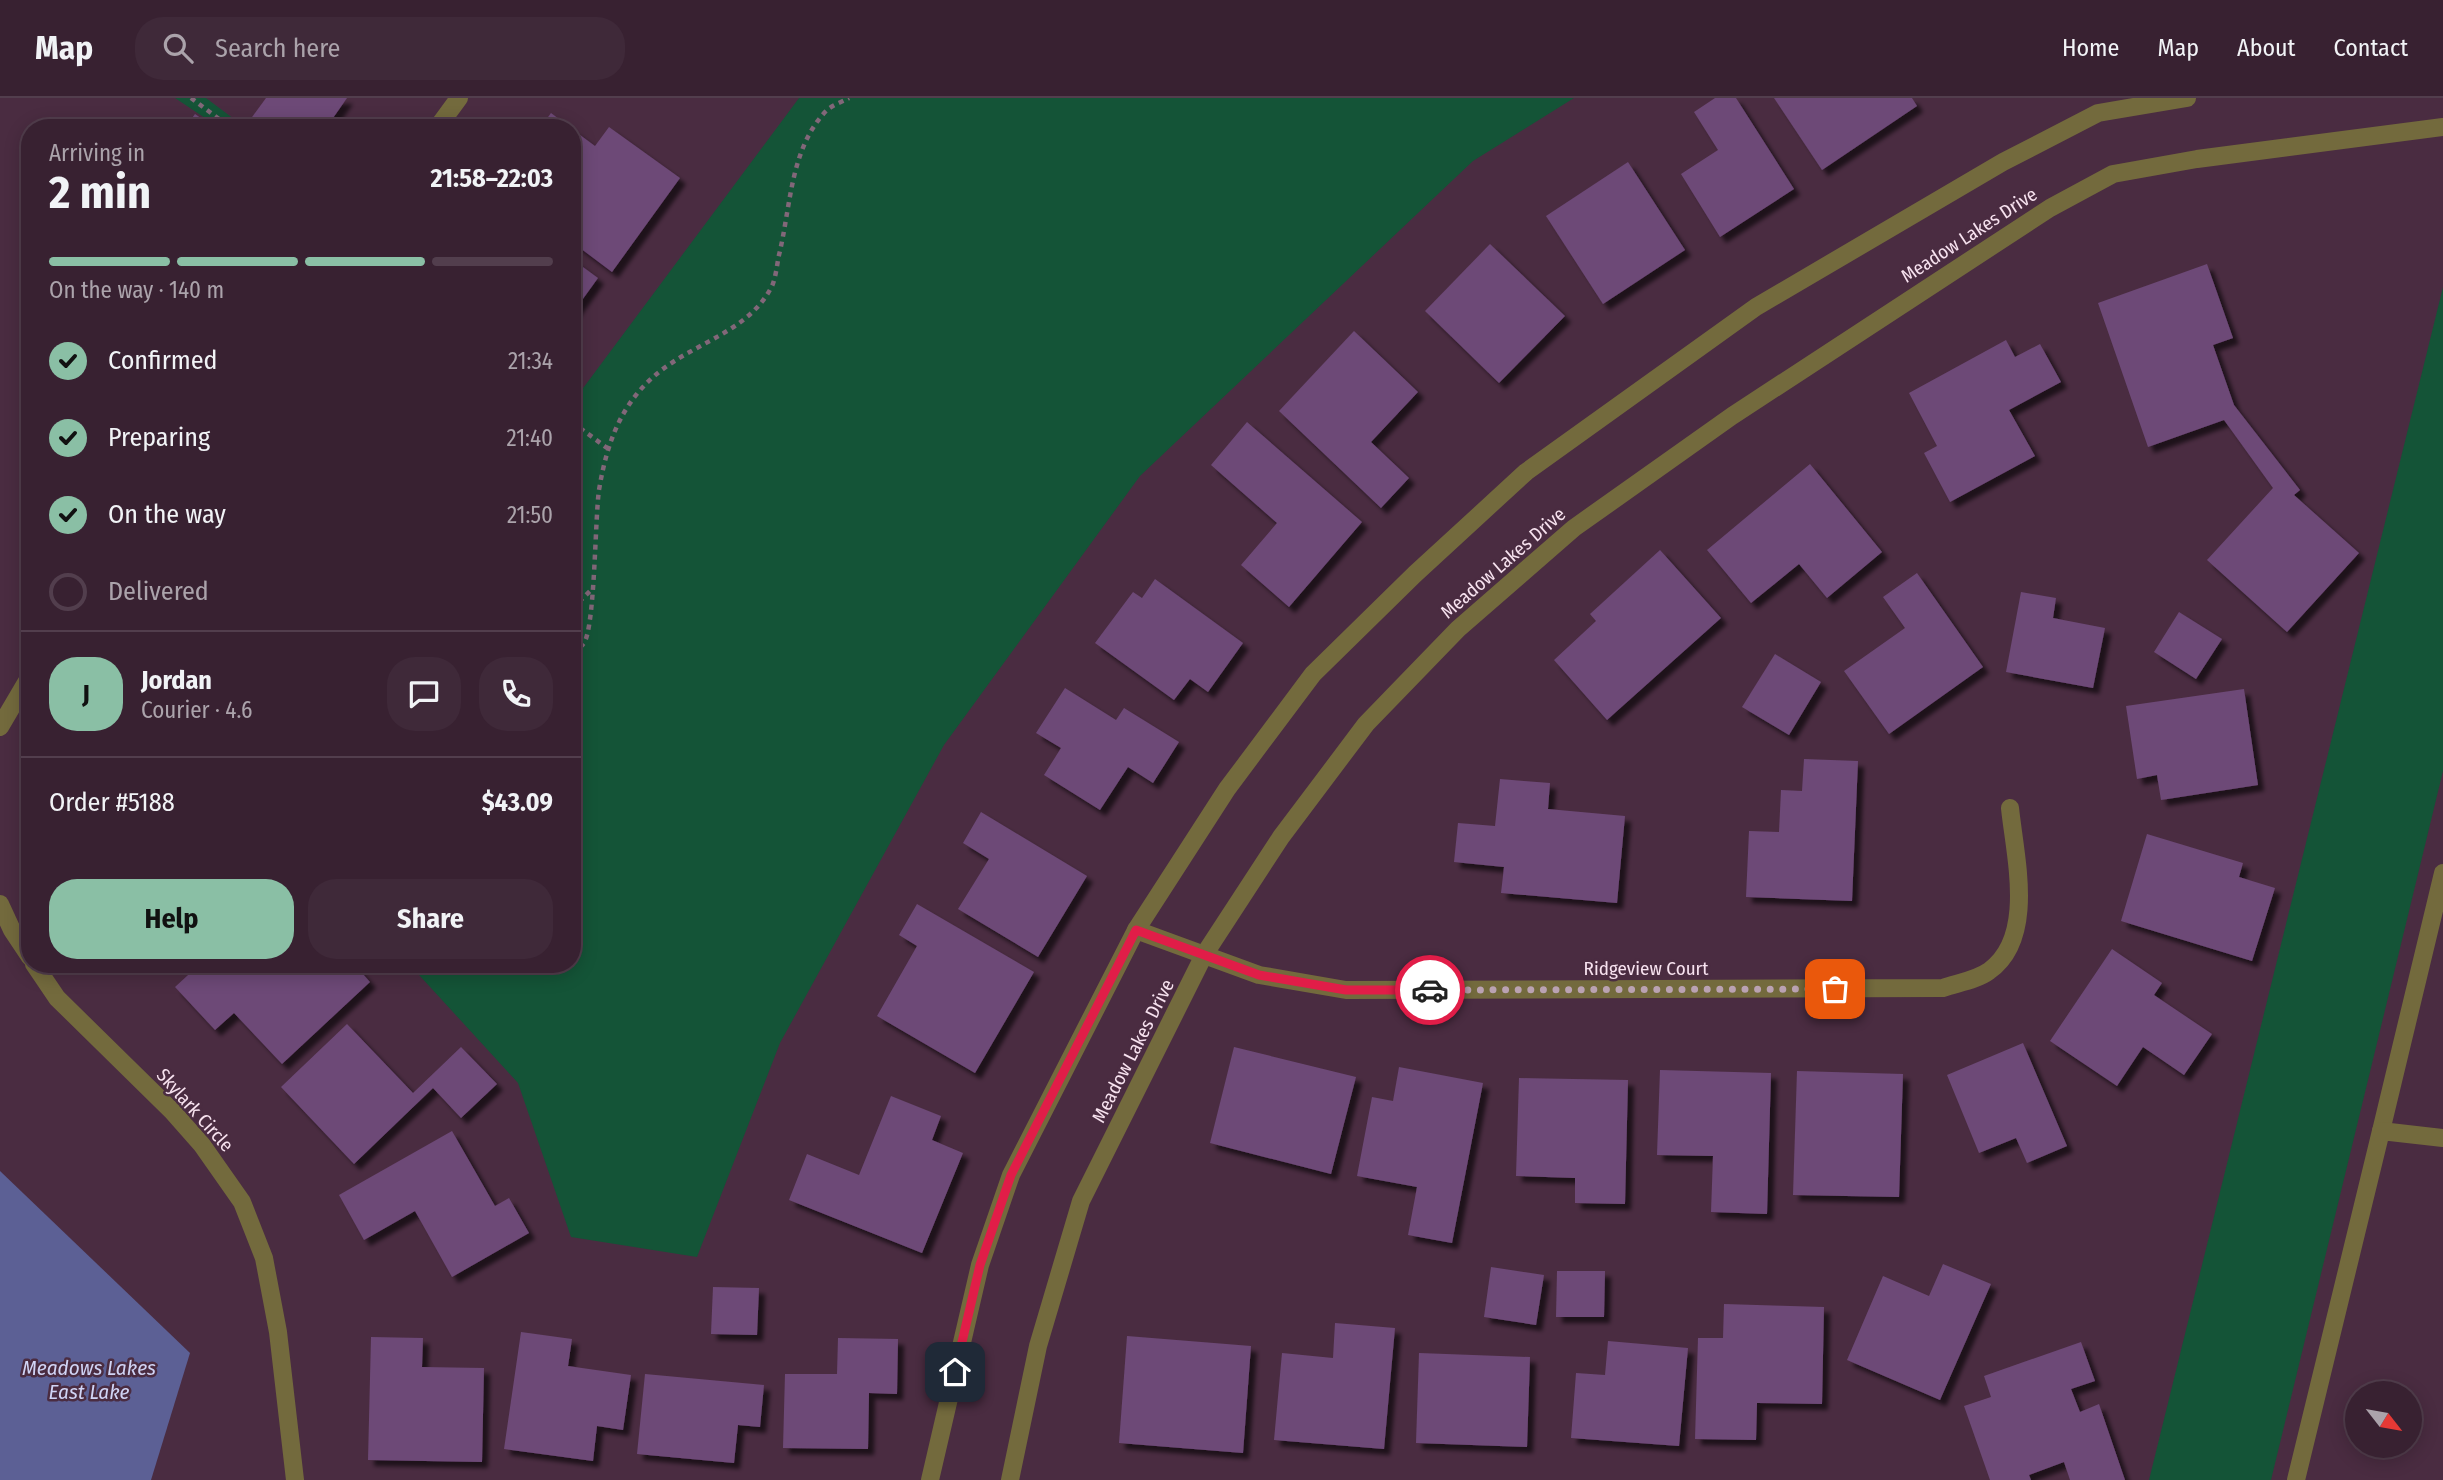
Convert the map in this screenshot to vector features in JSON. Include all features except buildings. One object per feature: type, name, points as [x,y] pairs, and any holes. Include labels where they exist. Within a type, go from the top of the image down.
[{"type":"street","points":[[444,119],[459,98]]},
{"type":"street","points":[[930,1480],[980,1265],[1011,1175],[1136,930],[1227,789],[1313,674],[1415,573],[1526,472],[1756,307],[2003,162],[2098,113],[2187,98]]},
{"type":"street","name":"Meadow Lakes Drive","points":[[1010,1480],[1038,1346],[1081,1202],[1204,955],[1281,837],[1366,724],[1458,629],[1574,528],[1732,416],[2050,208],[2113,174],[2197,159],[2443,127]]},
{"type":"street","points":[[0,727],[21,691]]},
{"type":"street","name":"Ridgeview Court","points":[[1136,930],[1259,975],[1346,990],[1944,988],[1988,972],[2009,951],[2020,911],[2010,808]]},
{"type":"street","points":[[2295,1480],[2381,1130],[2437,928],[2443,873]]},
{"type":"street","points":[[0,904],[21,944]]},
{"type":"street","name":"Skylark Circle","points":[[40,973],[57,998],[202,1144],[243,1202],[264,1258],[278,1332],[295,1480]]},
{"type":"street","points":[[2381,1130],[2443,1138]]},
{"type":"path","points":[[191,98],[219,119]]},
{"type":"path","points":[[581,645],[585,641],[592,589],[599,493],[607,448],[617,425],[636,392],[672,363],[719,338],[752,314],[772,285],[785,231],[795,168],[810,134],[828,109],[849,98]]},
{"type":"path","points":[[581,429],[607,448]]},
{"type":"path","points":[[581,600],[592,589]]},
{"type":"green space","points":[[175,98],[206,98],[234,119],[206,119]]},
{"type":"green space","points":[[799,98],[1574,98],[1473,161],[1140,476],[944,745],[780,1043],[697,1257],[571,1237],[518,1083],[417,973],[581,973],[581,391]]},
{"type":"green space","points":[[2443,287],[2443,771],[2271,1480],[2149,1480]]},
{"type":"water","name":"Meadows Lakes East Lake","points":[[0,1171],[190,1353],[151,1480],[0,1480]]},
{"type":"way so far","points":[[1430,990],[1835,989]]},
{"type":"route","points":[[955,1372],[980,1265],[1011,1175],[1136,930],[1259,975],[1346,990],[1430,990]]}]
